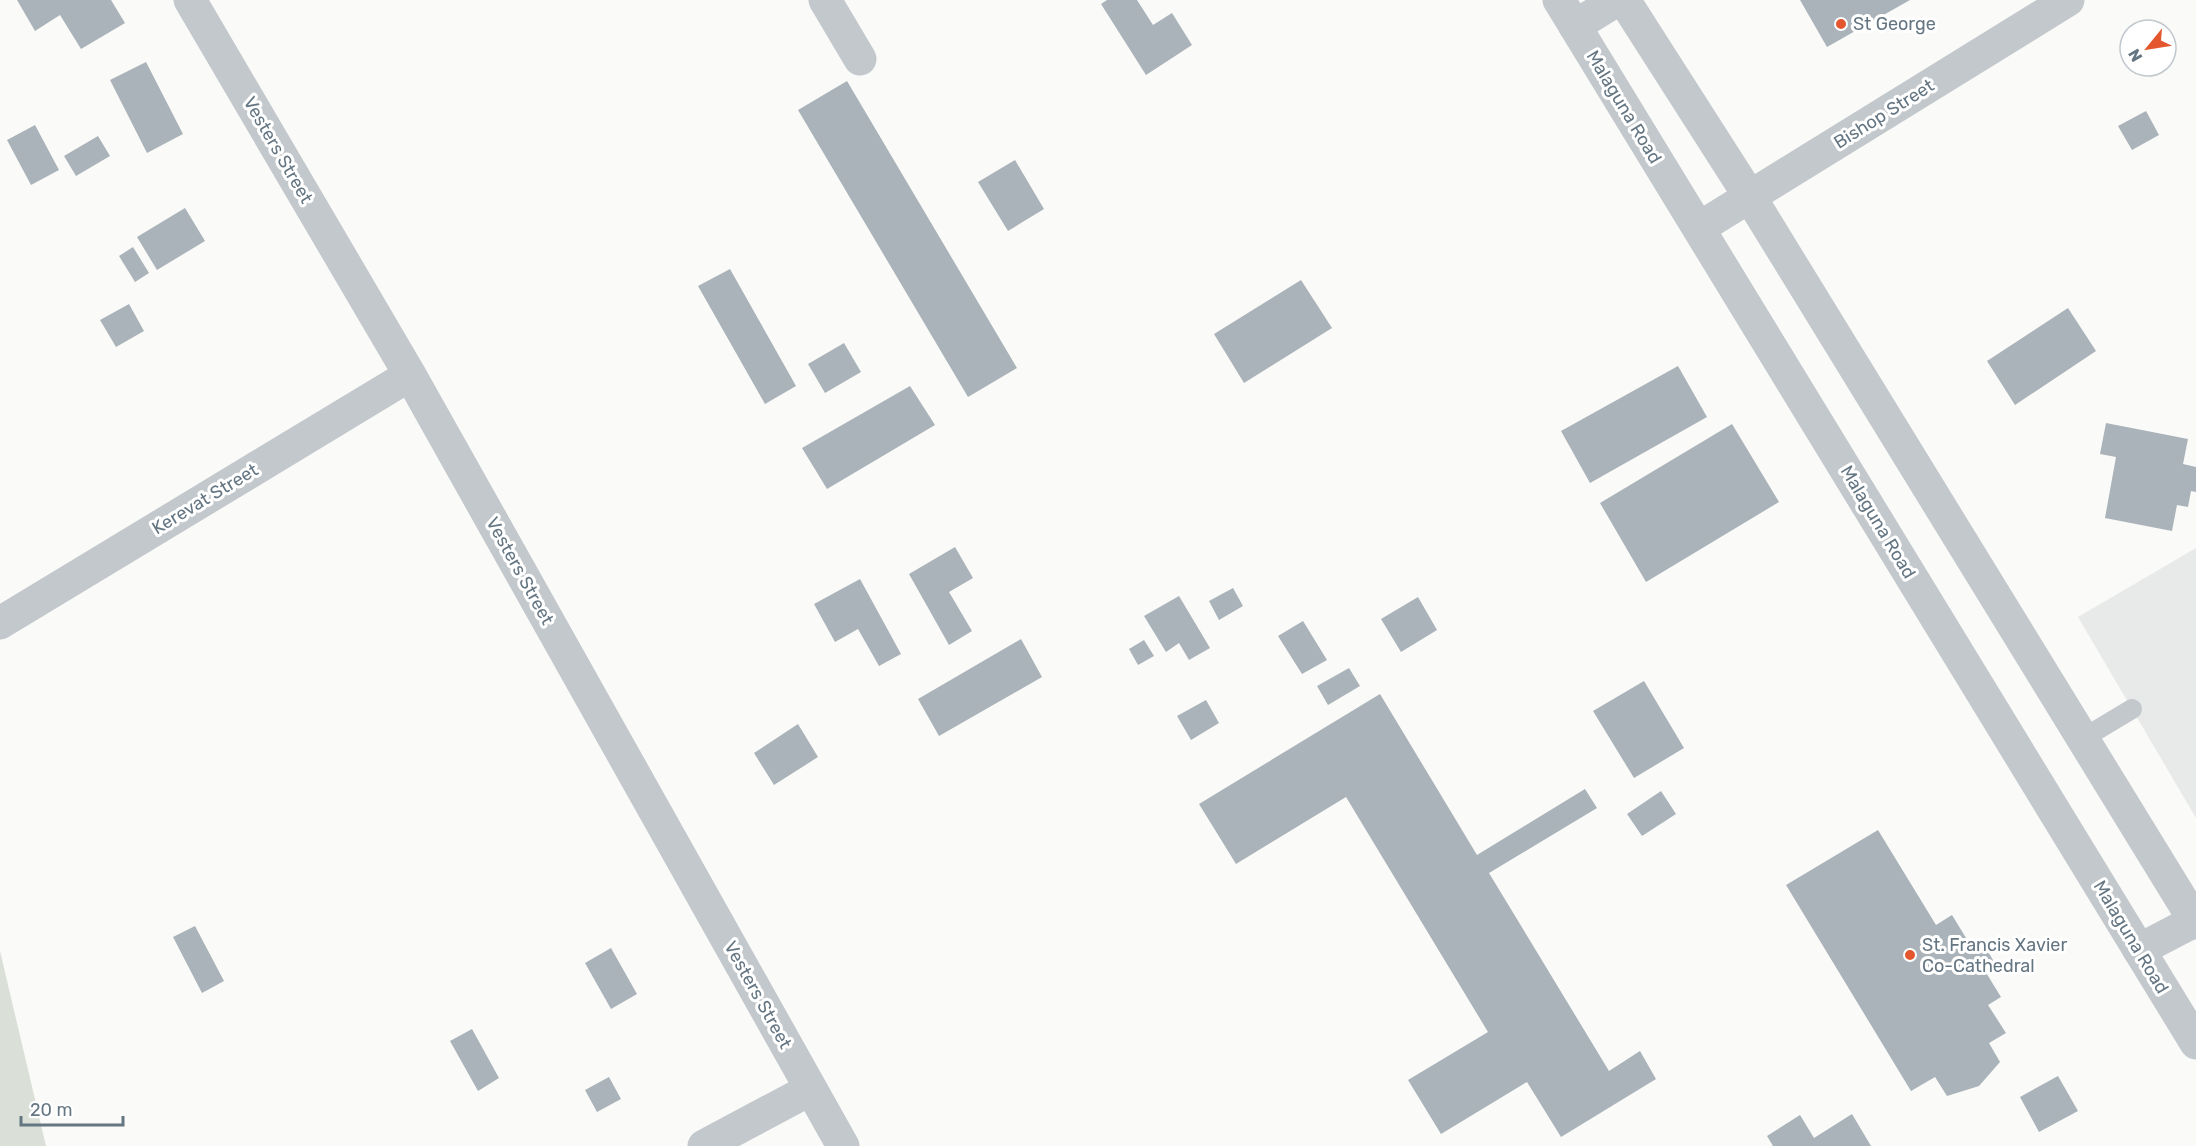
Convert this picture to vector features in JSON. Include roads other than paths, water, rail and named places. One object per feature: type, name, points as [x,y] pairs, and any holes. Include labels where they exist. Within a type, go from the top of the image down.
[{"type":"street","name":"Vesters Street","points":[[190,0],[410,375],[843,1146]]},
{"type":"street","points":[[825,0],[860,59]]},
{"type":"street","points":[[1567,13],[1617,0]]},
{"type":"street","points":[[1624,0],[1750,197],[2196,921],[2139,950]]},
{"type":"street","name":"Bishop Street","points":[[1699,228],[2068,0]]},
{"type":"street","name":"Malaguna Road","points":[[1567,13],[2196,1043]]},
{"type":"street","name":"Kerevat Street","points":[[0,624],[410,375]]},
{"type":"street","points":[[704,1146],[811,1089]]},
{"type":"lane","points":[[2082,739],[2132,709]]},
{"type":"place","name":"St George","points":[[1841,24]]},
{"type":"place","name":"St. Francis Xavier Co-Cathedral","points":[[1910,955]]}]
